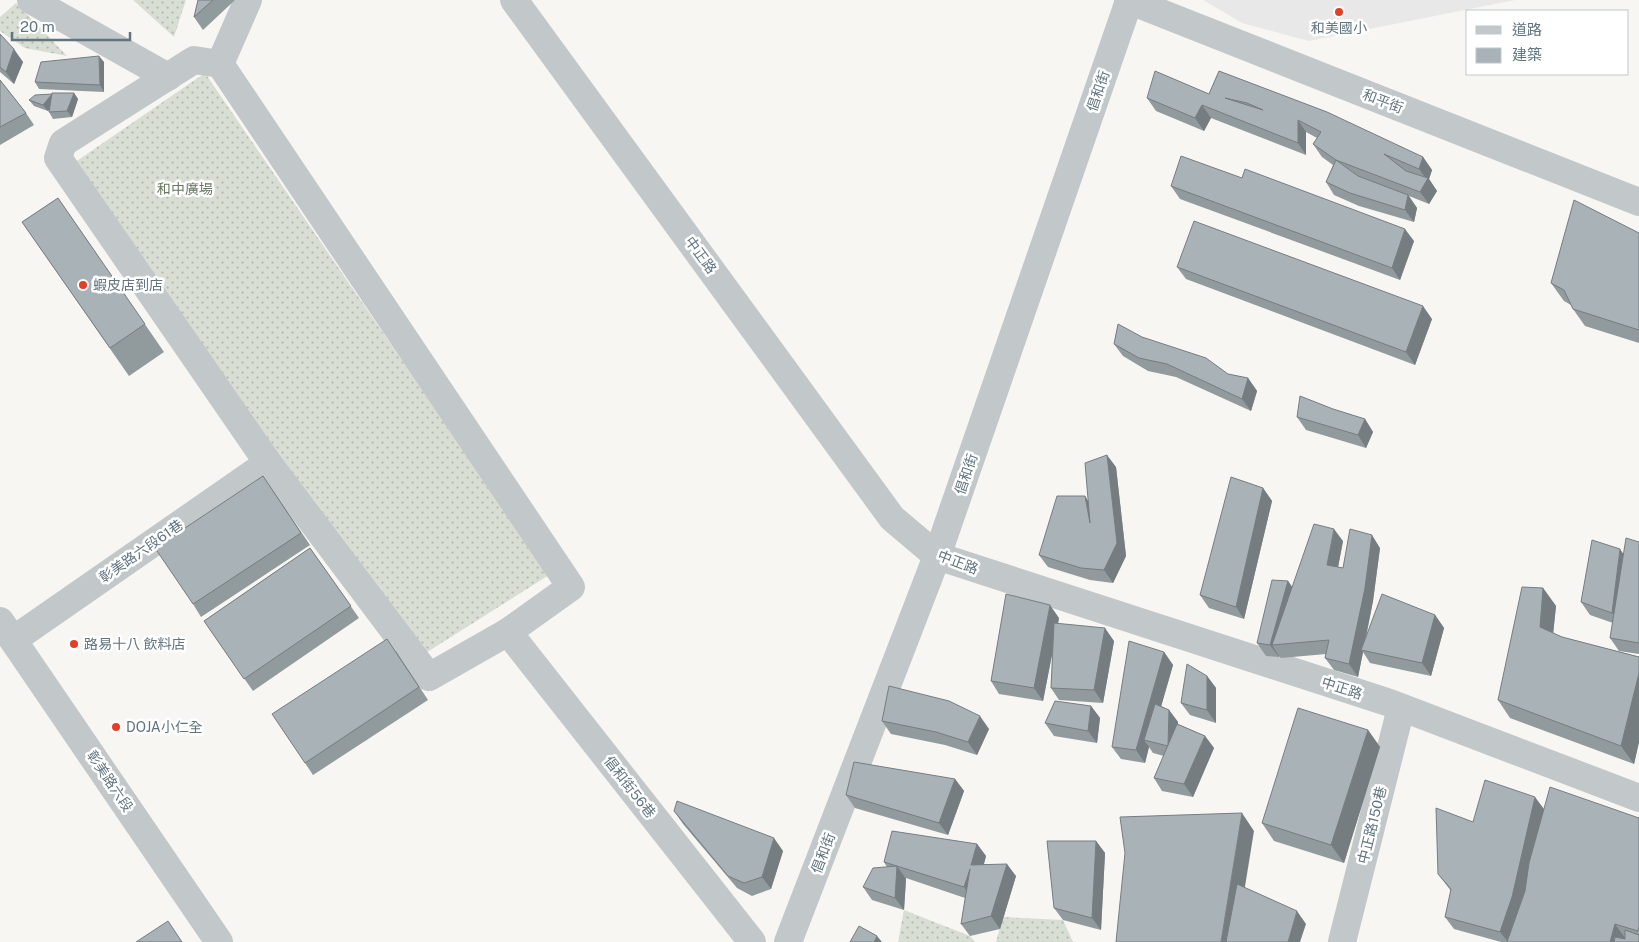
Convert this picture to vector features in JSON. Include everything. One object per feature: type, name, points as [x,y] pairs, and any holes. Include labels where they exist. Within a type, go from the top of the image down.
[{"type":"street","points":[[31,0],[168,77]]},
{"type":"street","points":[[220,64],[248,0]]},
{"type":"street","name":"中正路","points":[[514,0],[892,518],[937,556],[1401,708],[1639,798]]},
{"type":"street","name":"倡和街","points":[[788,942],[937,556],[1129,1]]},
{"type":"street","name":"和平街","points":[[1129,1],[1639,202]]},
{"type":"street","points":[[194,60],[220,64],[571,588],[508,632],[429,677],[268,463],[58,158],[63,143],[194,60]]},
{"type":"street","name":"彰美路六段61巷","points":[[5,631],[268,463]]},
{"type":"street","name":"彰美路六段","points":[[5,631],[219,942]]},
{"type":"street","name":"倡和街56巷","points":[[508,632],[752,942]]},
{"type":"street","name":"中正路150巷","points":[[1342,942],[1401,708]]},
{"type":"shaded area","name":"和美國小","points":[[1203,0],[1515,0],[1309,41],[1242,23]]},
{"type":"green space","points":[[133,0],[186,0],[174,37]]},
{"type":"green space","points":[[16,3],[67,56],[25,48],[0,31],[0,17]]},
{"type":"green space","name":"和中廣場","points":[[205,73],[549,575],[421,656],[68,167]]},
{"type":"green space","points":[[904,910],[970,936],[975,942],[898,942]]},
{"type":"green space","points":[[1003,917],[1063,920],[1073,942],[996,942]]},
{"type":"building","points":[[198,0],[213,0],[194,17]]},
{"type":"building","points":[[0,34],[14,49],[6,72],[0,67]]},
{"type":"building","points":[[99,56],[100,85],[35,82],[41,62]]},
{"type":"building","points":[[1155,71],[1209,94],[1219,71],[1327,112],[1423,157],[1419,169],[1384,154],[1406,171],[1428,178],[1420,192],[1336,160],[1313,144],[1321,132],[1298,120],[1298,143],[1202,105],[1195,118],[1147,98]],"holes":[[[1225,98],[1247,103],[1263,110]]]},
{"type":"building","points":[[0,80],[26,113],[0,127]]},
{"type":"building","points":[[52,93],[74,93],[67,111],[49,112]]},
{"type":"building","points":[[52,94],[43,105],[29,100],[35,95]]},
{"type":"building","points":[[1181,156],[1242,178],[1245,169],[1405,229],[1392,268],[1171,186]]},
{"type":"building","points":[[1336,160],[1358,176],[1408,195],[1405,210],[1350,193],[1326,182]]},
{"type":"building","points":[[58,198],[145,324],[110,348],[22,222]]},
{"type":"building","points":[[1574,200],[1639,233],[1639,330],[1573,309],[1564,290],[1551,283]]},
{"type":"building","points":[[1194,221],[1423,306],[1406,352],[1177,267]]},
{"type":"building","points":[[1118,324],[1142,337],[1206,358],[1228,374],[1248,378],[1242,399],[1167,364],[1139,358],[1114,344]]},
{"type":"building","points":[[1300,396],[1365,419],[1358,435],[1297,417]]},
{"type":"building","points":[[1107,455],[1117,543],[1104,570],[1081,568],[1039,555],[1057,496],[1085,496],[1090,523],[1085,463]]},
{"type":"building","points":[[263,476],[301,533],[193,604],[155,548]]},
{"type":"building","points":[[1231,477],[1263,488],[1236,607],[1200,595]]},
{"type":"building","points":[[1314,524],[1334,529],[1327,565],[1343,568],[1350,529],[1372,535],[1365,588],[1349,664],[1325,658],[1329,640],[1272,645]]},
{"type":"building","points":[[1626,538],[1639,542],[1639,643],[1610,638]]},
{"type":"building","points":[[1592,540],[1620,549],[1612,613],[1581,602]]},
{"type":"building","points":[[310,548],[351,606],[244,679],[204,621]]},
{"type":"building","points":[[1272,580],[1288,581],[1270,645],[1257,643]]},
{"type":"building","points":[[1522,587],[1543,588],[1540,627],[1562,637],[1639,657],[1639,673],[1621,746],[1498,700]]},
{"type":"building","points":[[1006,594],[1050,605],[1034,688],[991,681]]},
{"type":"building","points":[[1382,594],[1435,615],[1422,663],[1361,650]]},
{"type":"building","points":[[1054,623],[1105,628],[1094,690],[1051,688]]},
{"type":"building","points":[[387,639],[419,687],[305,763],[272,714]]},
{"type":"building","points":[[1129,641],[1164,652],[1136,750],[1112,747]]},
{"type":"building","points":[[1187,664],[1207,676],[1207,710],[1181,703]]},
{"type":"building","points":[[889,686],[949,701],[980,716],[968,742],[936,732],[882,721]]},
{"type":"building","points":[[1055,701],[1091,706],[1088,731],[1045,723]]},
{"type":"building","points":[[1155,704],[1169,710],[1168,746],[1144,740]]},
{"type":"building","points":[[1298,708],[1368,730],[1331,845],[1262,823]]},
{"type":"building","points":[[1177,724],[1205,736],[1184,784],[1154,778]]},
{"type":"building","points":[[854,762],[955,779],[939,823],[846,795]]},
{"type":"building","points":[[1485,780],[1535,797],[1512,897],[1500,932],[1445,917],[1451,889],[1438,874],[1436,808],[1473,822]]},
{"type":"building","points":[[1550,787],[1639,818],[1638,931],[1615,924],[1610,942],[1507,942],[1525,891],[1529,863]]},
{"type":"building","points":[[677,801],[774,838],[762,877],[744,883],[728,876],[674,811]]},
{"type":"building","points":[[1242,813],[1221,942],[1116,942],[1125,853],[1120,817]]},
{"type":"building","points":[[892,831],[977,844],[971,865],[1007,864],[991,916],[961,924],[970,869],[964,887],[884,862]]},
{"type":"building","points":[[1047,841],[1096,841],[1092,918],[1054,908]]},
{"type":"building","points":[[897,866],[895,898],[863,887],[873,868]]},
{"type":"building","points":[[1237,884],[1297,911],[1288,942],[1226,942]]},
{"type":"building","points":[[168,921],[182,942],[136,942]]},
{"type":"building","points":[[859,926],[877,936],[874,942],[850,942]]},
{"type":"building","points":[[1625,930],[1639,935],[1639,942],[1614,942],[1615,937],[1625,939]]},
{"type":"place","name":"和美國小","points":[[1339,12]]},
{"type":"place","name":"蝦皮店到店","points":[[83,285]]},
{"type":"place","name":"路易十八 飲料店","points":[[74,644]]},
{"type":"place","name":"DOJA小仁全","points":[[116,727]]}]
